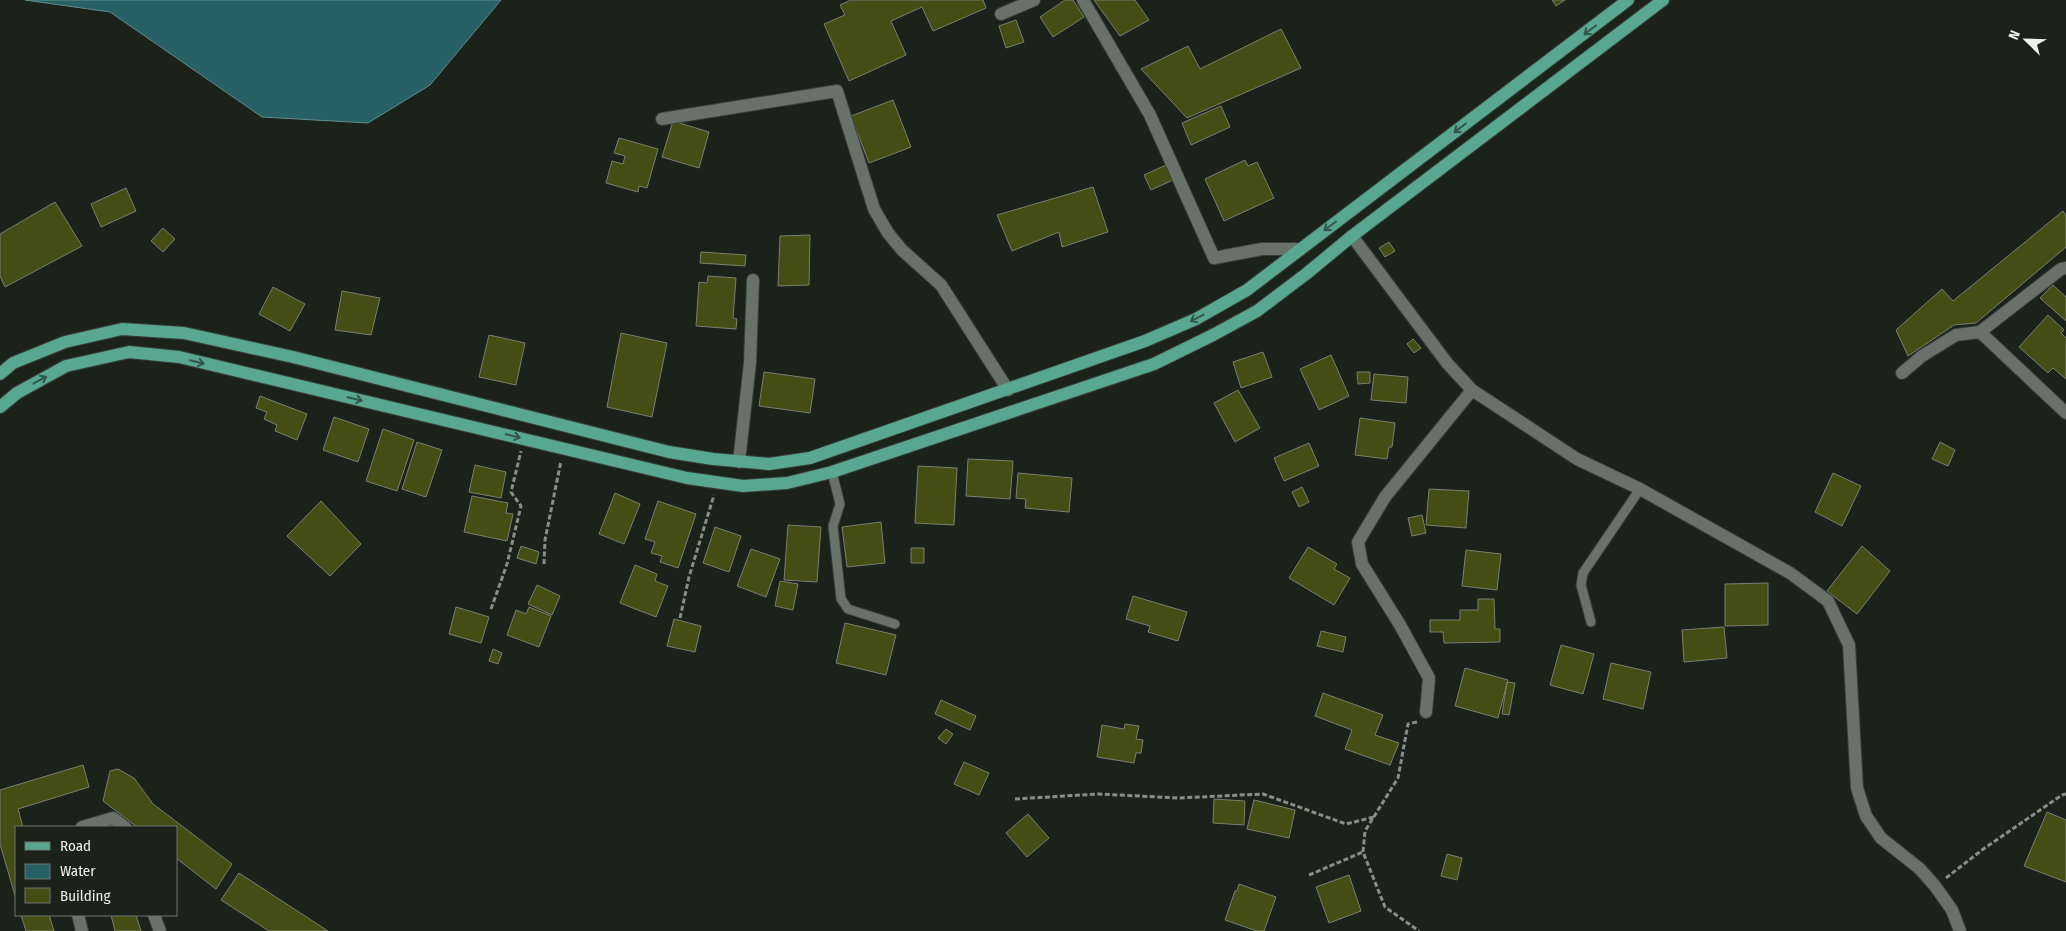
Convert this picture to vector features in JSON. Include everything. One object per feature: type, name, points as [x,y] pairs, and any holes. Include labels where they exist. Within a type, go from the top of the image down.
[{"type":"main road","points":[[0,374],[13,363],[65,342],[122,329],[184,333],[293,356],[669,452],[739,462],[769,464],[810,458],[1145,341],[1196,319],[1247,290],[1628,0]]},
{"type":"main road","points":[[0,407],[17,393],[66,366],[129,352],[179,357],[687,478],[743,486],[787,483],[832,472],[1154,364],[1257,311],[1352,236],[1663,0]]},
{"type":"street","points":[[1001,14],[1034,0]]},
{"type":"street","points":[[1083,0],[1150,114],[1214,258],[1262,249],[1299,249]]},
{"type":"street","points":[[662,119],[837,91],[874,209],[888,233],[902,250],[941,285],[1008,390]]},
{"type":"street","points":[[1352,236],[1447,364],[1472,390],[1577,459],[1640,489],[1790,573],[1828,601],[1849,645],[1857,788],[1866,816],[1881,838],[1920,869],[1935,886],[1952,910],[1960,931]]},
{"type":"street","points":[[1902,373],[1922,356],[1956,335],[1980,332],[2060,269],[2066,268]]},
{"type":"street","points":[[739,462],[750,363],[753,280]]},
{"type":"street","points":[[1980,332],[2066,413]]},
{"type":"street","points":[[1426,712],[1429,678],[1400,625],[1362,564],[1358,542],[1385,497],[1472,390]]},
{"type":"street","points":[[85,826],[113,818],[124,826]]},
{"type":"street","points":[[78,916],[82,931]]},
{"type":"street","points":[[154,916],[160,931]]},
{"type":"lane","points":[[832,472],[840,504],[833,526],[841,599],[848,609],[895,624]]},
{"type":"lane","points":[[1591,622],[1581,585],[1584,573],[1640,489]]},
{"type":"path","points":[[491,609],[507,564],[521,506],[511,492],[525,439]]},
{"type":"path","points":[[544,564],[545,540],[564,448]]},
{"type":"path","points":[[680,618],[689,577],[718,483]]},
{"type":"path","points":[[1419,931],[1385,907],[1363,852],[1365,831],[1398,778],[1408,724],[1426,720],[1426,712]]},
{"type":"path","points":[[1015,799],[1098,794],[1180,798],[1263,794],[1346,824],[1374,817]]},
{"type":"path","points":[[1935,886],[1982,850],[2066,794]]},
{"type":"path","points":[[1309,875],[1363,852]]},
{"type":"water","points":[[25,0],[501,0],[430,85],[368,123],[262,117],[110,12]]},
{"type":"building","points":[[851,0],[983,0],[986,8],[933,31],[922,7],[891,21],[906,55],[849,81],[824,24],[845,15],[840,5]]},
{"type":"building","points":[[1065,0],[1073,0],[1084,17],[1053,37],[1040,17]]},
{"type":"building","points":[[1094,0],[1135,0],[1149,20],[1120,36]]},
{"type":"building","points":[[1552,0],[1565,0],[1556,6]]},
{"type":"building","points":[[1016,20],[1024,42],[1006,48],[999,26]]},
{"type":"building","points":[[1281,29],[1301,68],[1187,118],[1141,69],[1188,46],[1200,69]]},
{"type":"building","points":[[893,100],[911,147],[869,163],[851,116]]},
{"type":"building","points":[[1221,106],[1230,127],[1191,145],[1182,123]]},
{"type":"building","points":[[673,121],[709,132],[699,168],[662,157]]},
{"type":"building","points":[[619,138],[658,149],[647,188],[639,186],[638,192],[606,183],[612,161],[623,164],[625,156],[614,153]]},
{"type":"building","points":[[1245,160],[1248,166],[1257,162],[1274,198],[1224,221],[1205,179]]},
{"type":"building","points":[[1166,165],[1173,180],[1151,190],[1144,175]]},
{"type":"building","points":[[1093,187],[1108,232],[1062,247],[1059,232],[1012,251],[997,215]]},
{"type":"building","points":[[126,188],[136,211],[101,227],[91,204]]},
{"type":"building","points":[[55,202],[82,246],[5,287],[0,276],[0,234]]},
{"type":"building","points":[[2063,211],[2066,216],[2066,247],[1976,323],[1954,325],[1908,356],[1896,330],[1942,289],[1953,301]]},
{"type":"building","points":[[163,228],[175,239],[163,252],[151,241]]},
{"type":"building","points":[[810,235],[809,285],[778,286],[780,236]]},
{"type":"building","points":[[1389,242],[1395,251],[1385,257],[1379,248]]},
{"type":"building","points":[[701,252],[746,255],[745,266],[700,263]]},
{"type":"building","points":[[708,276],[736,278],[733,318],[737,319],[736,329],[696,326],[699,282],[707,283]]},
{"type":"building","points":[[2053,285],[2066,297],[2066,321],[2040,298]]},
{"type":"building","points":[[273,287],[305,304],[290,331],[259,314]]},
{"type":"building","points":[[342,291],[380,298],[371,335],[335,330]]},
{"type":"building","points":[[2048,315],[2064,330],[2061,333],[2066,338],[2066,379],[2053,368],[2048,373],[2019,347]]},
{"type":"building","points":[[621,333],[667,343],[652,417],[607,407]]},
{"type":"building","points":[[489,335],[525,343],[516,385],[479,377]]},
{"type":"building","points":[[1413,339],[1421,348],[1414,353],[1407,344]]},
{"type":"building","points":[[1263,352],[1272,377],[1241,388],[1233,362]]},
{"type":"building","points":[[1331,355],[1349,396],[1319,410],[1300,369]]},
{"type":"building","points":[[764,372],[815,379],[810,413],[759,406]]},
{"type":"building","points":[[1357,372],[1370,372],[1370,383],[1358,384]]},
{"type":"building","points":[[1374,374],[1408,377],[1406,403],[1371,400]]},
{"type":"building","points":[[1238,390],[1260,428],[1235,442],[1214,403]]},
{"type":"building","points":[[260,396],[307,414],[297,440],[275,431],[277,425],[264,419],[267,412],[256,408]]},
{"type":"building","points":[[334,417],[369,429],[358,462],[323,450]]},
{"type":"building","points":[[1360,418],[1395,423],[1392,447],[1389,447],[1387,459],[1355,455]]},
{"type":"building","points":[[383,429],[414,440],[397,491],[366,481]]},
{"type":"building","points":[[417,442],[442,450],[426,497],[402,489]]},
{"type":"building","points":[[1940,442],[1955,450],[1948,466],[1932,459]]},
{"type":"building","points":[[1309,443],[1319,466],[1284,481],[1274,458]]},
{"type":"building","points":[[968,459],[1013,461],[1010,499],[966,496]]},
{"type":"building","points":[[475,465],[506,472],[501,498],[469,492]]},
{"type":"building","points":[[918,466],[957,468],[954,525],[915,523]]},
{"type":"building","points":[[1018,473],[1072,478],[1069,512],[1025,508],[1026,499],[1016,498]]},
{"type":"building","points":[[1833,473],[1861,486],[1842,526],[1815,512]]},
{"type":"building","points":[[1302,487],[1309,502],[1299,507],[1292,492]]},
{"type":"building","points":[[1429,489],[1469,491],[1466,528],[1426,525]]},
{"type":"building","points":[[615,493],[640,504],[624,544],[599,534]]},
{"type":"building","points":[[472,496],[508,503],[506,513],[513,514],[507,541],[464,532]]},
{"type":"building","points":[[321,501],[361,544],[330,576],[287,536]]},
{"type":"building","points":[[658,501],[696,514],[678,568],[660,562],[662,556],[651,553],[655,542],[645,539]]},
{"type":"building","points":[[1422,515],[1426,533],[1412,536],[1408,518]]},
{"type":"building","points":[[881,522],[885,563],[847,567],[842,527]]},
{"type":"building","points":[[788,525],[821,527],[817,582],[784,580]]},
{"type":"building","points":[[715,527],[741,536],[729,572],[703,563]]},
{"type":"building","points":[[521,546],[539,552],[536,564],[517,558]]},
{"type":"building","points":[[1862,546],[1890,571],[1857,614],[1827,591]]},
{"type":"building","points":[[1308,547],[1337,564],[1334,569],[1350,578],[1334,605],[1289,578]]},
{"type":"building","points":[[911,548],[924,548],[924,563],[911,563]]},
{"type":"building","points":[[751,549],[780,559],[766,597],[737,586]]},
{"type":"building","points":[[1466,550],[1501,554],[1497,590],[1462,586]]},
{"type":"building","points":[[635,565],[657,574],[655,581],[668,586],[656,617],[620,603]]},
{"type":"building","points":[[780,581],[798,584],[793,610],[775,606]]},
{"type":"building","points":[[1768,583],[1768,625],[1725,626],[1725,584]]},
{"type":"building","points":[[537,585],[560,596],[552,615],[528,604]]},
{"type":"building","points":[[1133,596],[1187,612],[1178,641],[1148,632],[1150,626],[1126,619]]},
{"type":"building","points":[[1478,599],[1494,599],[1495,629],[1500,629],[1500,642],[1444,643],[1443,632],[1430,632],[1430,620],[1460,620],[1460,610],[1478,610]]},
{"type":"building","points":[[456,607],[489,617],[481,643],[449,634]]},
{"type":"building","points":[[529,607],[551,616],[539,647],[507,635],[516,610],[526,614]]},
{"type":"building","points":[[674,619],[701,626],[695,652],[667,646]]},
{"type":"building","points":[[845,623],[896,635],[886,675],[836,663]]},
{"type":"building","points":[[1724,627],[1727,658],[1684,662],[1682,630]]},
{"type":"building","points":[[1321,631],[1346,637],[1343,652],[1317,646]]},
{"type":"building","points":[[1561,645],[1594,654],[1583,694],[1550,685]]},
{"type":"building","points":[[493,649],[502,653],[498,664],[489,661]]},
{"type":"building","points":[[1611,663],[1651,672],[1643,709],[1603,699]]},
{"type":"building","points":[[1465,668],[1508,680],[1498,718],[1455,706]]},
{"type":"building","points":[[1507,682],[1515,683],[1509,715],[1502,714]]},
{"type":"building","points":[[1323,693],[1383,715],[1375,735],[1399,743],[1390,765],[1345,749],[1352,730],[1315,716]]},
{"type":"building","points":[[941,700],[976,716],[970,730],[935,714]]},
{"type":"building","points":[[1125,724],[1139,726],[1136,739],[1143,740],[1141,753],[1136,753],[1134,763],[1097,757],[1102,725],[1124,729]]},
{"type":"building","points":[[946,729],[953,734],[946,744],[938,738]]},
{"type":"building","points":[[964,762],[989,773],[979,795],[954,784]]},
{"type":"building","points":[[83,765],[89,787],[18,809],[23,826],[15,826],[15,896],[0,844],[0,790]]},
{"type":"building","points":[[118,769],[134,778],[153,804],[232,864],[216,889],[178,860],[178,826],[136,826],[103,801],[110,771]]},
{"type":"building","points":[[1214,799],[1245,801],[1244,825],[1213,823]]},
{"type":"building","points":[[1254,800],[1295,810],[1289,838],[1247,829]]},
{"type":"building","points":[[2047,812],[2066,820],[2066,882],[2024,866]]},
{"type":"building","points":[[1028,814],[1049,838],[1027,857],[1006,833]]},
{"type":"building","points":[[1447,854],[1462,858],[1457,880],[1441,876]]},
{"type":"building","points":[[239,873],[328,931],[269,931],[221,900]]},
{"type":"building","points":[[1349,875],[1361,911],[1329,923],[1316,887]]},
{"type":"building","points":[[1239,884],[1276,897],[1264,931],[1257,931],[1225,920]]},
{"type":"building","points":[[21,916],[49,916],[54,931],[26,931]]},
{"type":"building","points":[[111,916],[136,916],[141,931],[115,931]]}]
